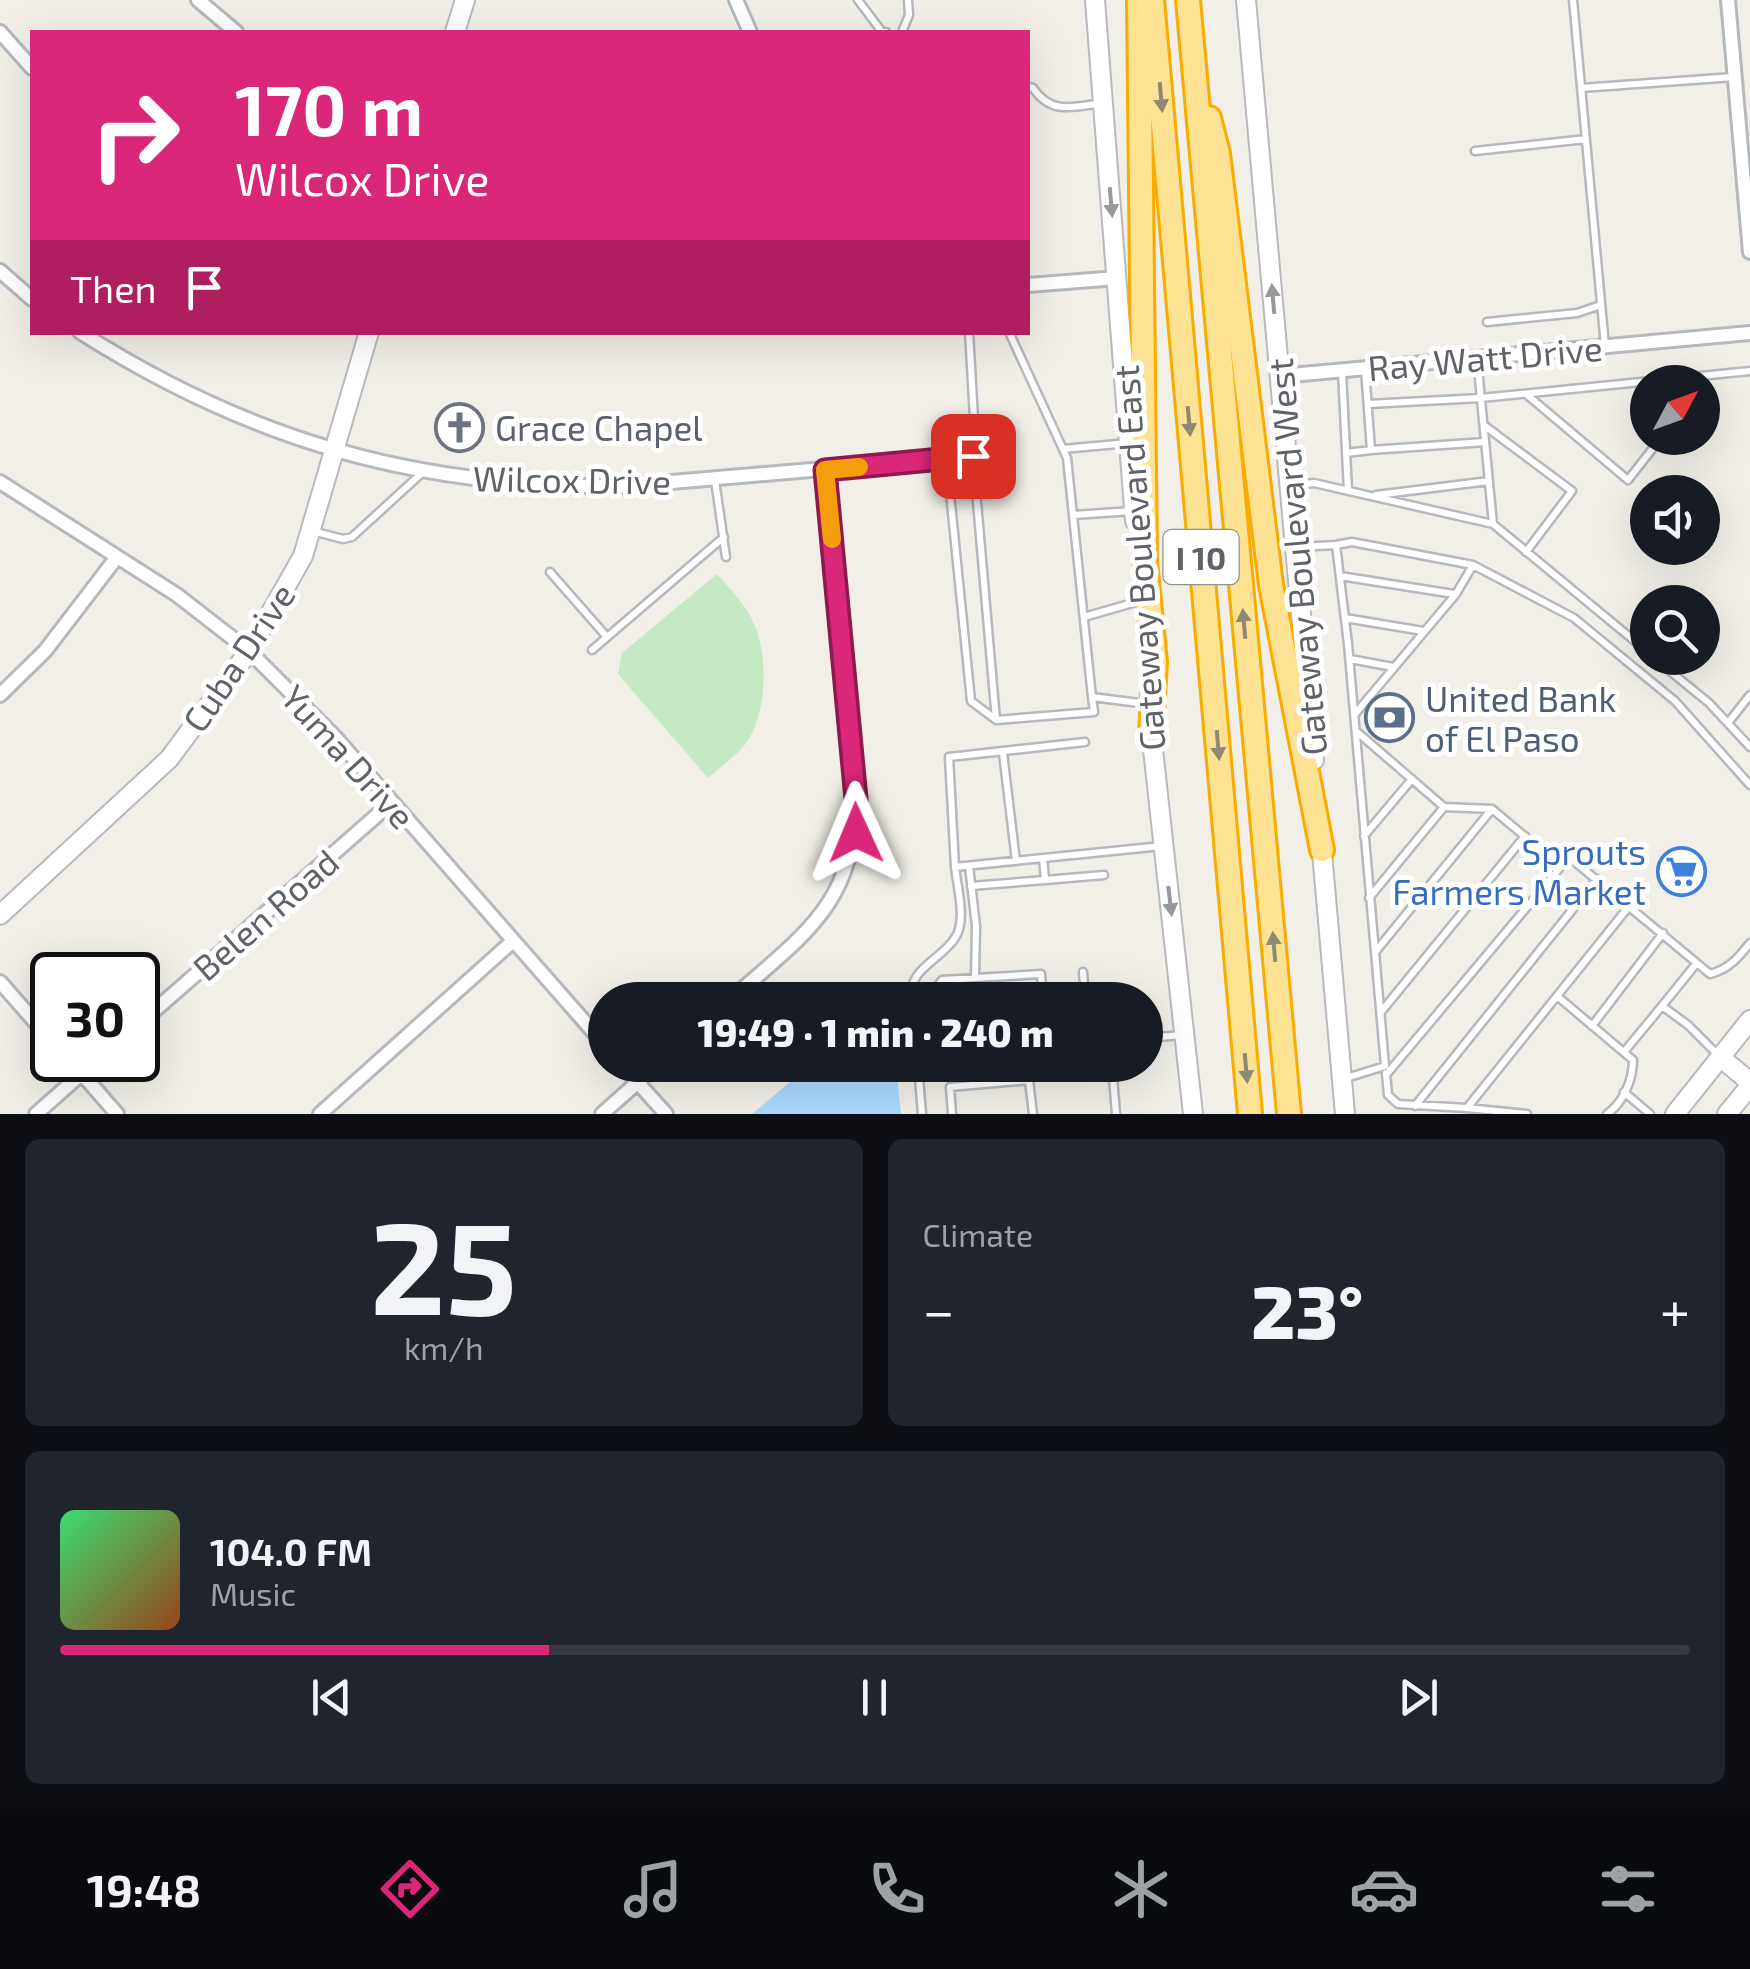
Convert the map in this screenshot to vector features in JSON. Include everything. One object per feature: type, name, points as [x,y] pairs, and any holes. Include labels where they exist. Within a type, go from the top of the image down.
[{"type":"highway","points":[[1139,0],[1145,600],[1155,662],[1151,735]]},
{"type":"highway","name":"I 10","points":[[1152,0],[1250,1114]]},
{"type":"highway","name":"I 10","points":[[1188,0],[1290,1114]]},
{"type":"highway","points":[[1192,48],[1218,154],[1271,585],[1322,850]]},
{"type":"main road","points":[[456,30],[465,0]]},
{"type":"main road","name":"Gateway Boulevard East","points":[[1095,0],[1134,510],[1145,600]]},
{"type":"main road","name":"Gateway Boulevard West","points":[[1246,0],[1345,1114]]},
{"type":"main road","name":"Cuba Drive","points":[[0,915],[168,760],[249,651],[292,579],[311,530],[368,335]]},
{"type":"main road","name":"Gateway Boulevard East","points":[[1151,735],[1193,1114]]},
{"type":"main road","points":[[1676,1114],[1750,1020]]},
{"type":"main road","points":[[1720,1057],[1750,1084],[1727,1114]]},
{"type":"street","points":[[198,0],[234,30]]},
{"type":"street","points":[[736,0],[749,30]]},
{"type":"street","points":[[1728,0],[1746,137],[1750,252]]},
{"type":"street","points":[[0,32],[30,66]]},
{"type":"street","points":[[0,270],[30,297]]},
{"type":"street","points":[[1030,285],[1117,278]]},
{"type":"street","name":"Ray Watt Drive","points":[[1280,376],[1750,333]]},
{"type":"street","name":"Wilcox Drive","points":[[85,335],[136,368],[251,422],[336,451],[452,478],[569,487],[715,479],[973,456]]},
{"type":"street","points":[[749,982],[822,915],[847,872],[856,833],[825,470]]},
{"type":"street","name":"Yuma Drive","points":[[0,482],[192,605],[249,651],[335,737],[588,1027]]},
{"type":"street","points":[[0,695],[46,651],[117,557]]},
{"type":"street","name":"Belen Road","points":[[160,1006],[392,802]]},
{"type":"street","points":[[320,1114],[513,942]]},
{"type":"street","points":[[0,982],[30,1016]]},
{"type":"street","points":[[36,1114],[73,1082]]},
{"type":"street","points":[[89,1082],[118,1114]]},
{"type":"street","points":[[602,1114],[638,1082],[666,1114]]},
{"type":"lane","points":[[858,0],[880,30]]},
{"type":"lane","points":[[903,30],[909,14],[908,0]]},
{"type":"lane","points":[[1573,0],[1605,346]]},
{"type":"lane","points":[[1581,88],[1741,86]]},
{"type":"lane","points":[[1030,87],[1055,108],[1103,103]]},
{"type":"lane","points":[[1476,150],[1586,139]]},
{"type":"lane","points":[[1487,322],[1577,313],[1601,305]]},
{"type":"lane","points":[[969,335],[974,471],[996,720]]},
{"type":"lane","points":[[974,471],[950,493],[971,701],[996,720],[1094,712],[1067,458],[1011,335]]},
{"type":"lane","points":[[1477,358],[1493,524]]},
{"type":"lane","points":[[1365,368],[1371,450]]},
{"type":"lane","points":[[1342,370],[1348,491]]},
{"type":"lane","points":[[1720,374],[1750,371]]},
{"type":"lane","points":[[1368,404],[1481,398],[1630,383]]},
{"type":"lane","points":[[1525,393],[1628,480],[1648,455]]},
{"type":"lane","points":[[1484,425],[1572,492],[1526,552]]},
{"type":"lane","points":[[1063,449],[1129,442]]},
{"type":"lane","points":[[1346,453],[1485,442]]},
{"type":"lane","points":[[311,530],[344,539],[352,537],[424,471]]},
{"type":"lane","points":[[715,479],[726,557]]},
{"type":"lane","points":[[1369,496],[1489,480]]},
{"type":"lane","points":[[1290,485],[1314,483],[1493,524],[1630,637]]},
{"type":"lane","points":[[1073,515],[1134,510]]},
{"type":"lane","points":[[592,650],[724,538]]},
{"type":"lane","points":[[1295,547],[1352,542],[1473,565],[1560,610],[1598,636],[1675,701],[1750,785]]},
{"type":"lane","points":[[1336,545],[1350,659],[1388,1095],[1398,1104],[1527,1114]]},
{"type":"lane","points":[[1354,715],[1456,594],[1473,565]]},
{"type":"lane","points":[[550,572],[607,637]]},
{"type":"lane","points":[[1340,576],[1456,594]]},
{"type":"lane","points":[[1084,616],[1145,600]]},
{"type":"lane","points":[[1345,618],[1424,632]]},
{"type":"lane","points":[[1350,659],[1394,668]]},
{"type":"lane","points":[[1675,675],[1709,703],[1750,747]]},
{"type":"lane","points":[[1728,723],[1750,696]]},
{"type":"lane","points":[[1092,697],[1150,705]]},
{"type":"lane","points":[[1355,730],[1444,807],[1492,808],[1546,854],[1569,857],[1710,974],[1737,960],[1750,943]]},
{"type":"lane","points":[[913,982],[956,938],[960,925],[949,758],[1086,742]]},
{"type":"lane","points":[[1003,753],[1016,861]]},
{"type":"lane","points":[[1363,837],[1412,779]]},
{"type":"lane","points":[[1369,898],[1444,807]]},
{"type":"lane","points":[[1374,952],[1492,808]]},
{"type":"lane","points":[[1380,1013],[1525,836]]},
{"type":"lane","points":[[955,867],[1164,846]]},
{"type":"lane","points":[[1342,1080],[1386,1071],[1569,857]]},
{"type":"lane","points":[[1043,858],[1045,880]]},
{"type":"lane","points":[[968,866],[976,926],[975,978]]},
{"type":"lane","points":[[971,886],[1104,875]]},
{"type":"lane","points":[[1415,1106],[1597,879]]},
{"type":"lane","points":[[1467,1108],[1630,905]]},
{"type":"lane","points":[[1592,1026],[1663,933]]},
{"type":"lane","points":[[1624,1052],[1696,964]]},
{"type":"lane","points":[[1083,972],[1084,982]]},
{"type":"lane","points":[[941,982],[1041,974],[1042,982]]},
{"type":"lane","points":[[1557,996],[1633,1060],[1633,1077],[1613,1111],[1607,1114]]},
{"type":"lane","points":[[1662,1006],[1720,1057]]},
{"type":"lane","points":[[1163,1037],[1186,1035]]},
{"type":"lane","points":[[919,1082],[922,1114]]},
{"type":"lane","points":[[952,1114],[950,1087],[1006,1082]]},
{"type":"lane","points":[[1029,1082],[1032,1114]]},
{"type":"lane","points":[[1113,1082],[1116,1114]]},
{"type":"lane","points":[[1624,1092],[1650,1114]]},
{"type":"green space","points":[[717,574],[754,624],[762,653],[763,686],[752,734],[708,778],[618,674],[622,653]]},
{"type":"water","points":[[790,1082],[898,1082],[901,1114],[752,1114]]},
{"type":"slow traffic","points":[[832,539],[825,470],[859,467]]},
{"type":"place","name":"Grace Chapel","points":[[460,427]]},
{"type":"place","name":"United Bank of El Paso","points":[[1390,718]]},
{"type":"place","name":"Sprouts Farmers Market","points":[[1681,871]]},
{"type":"route","points":[[856,833],[825,470],[973,456]]}]
